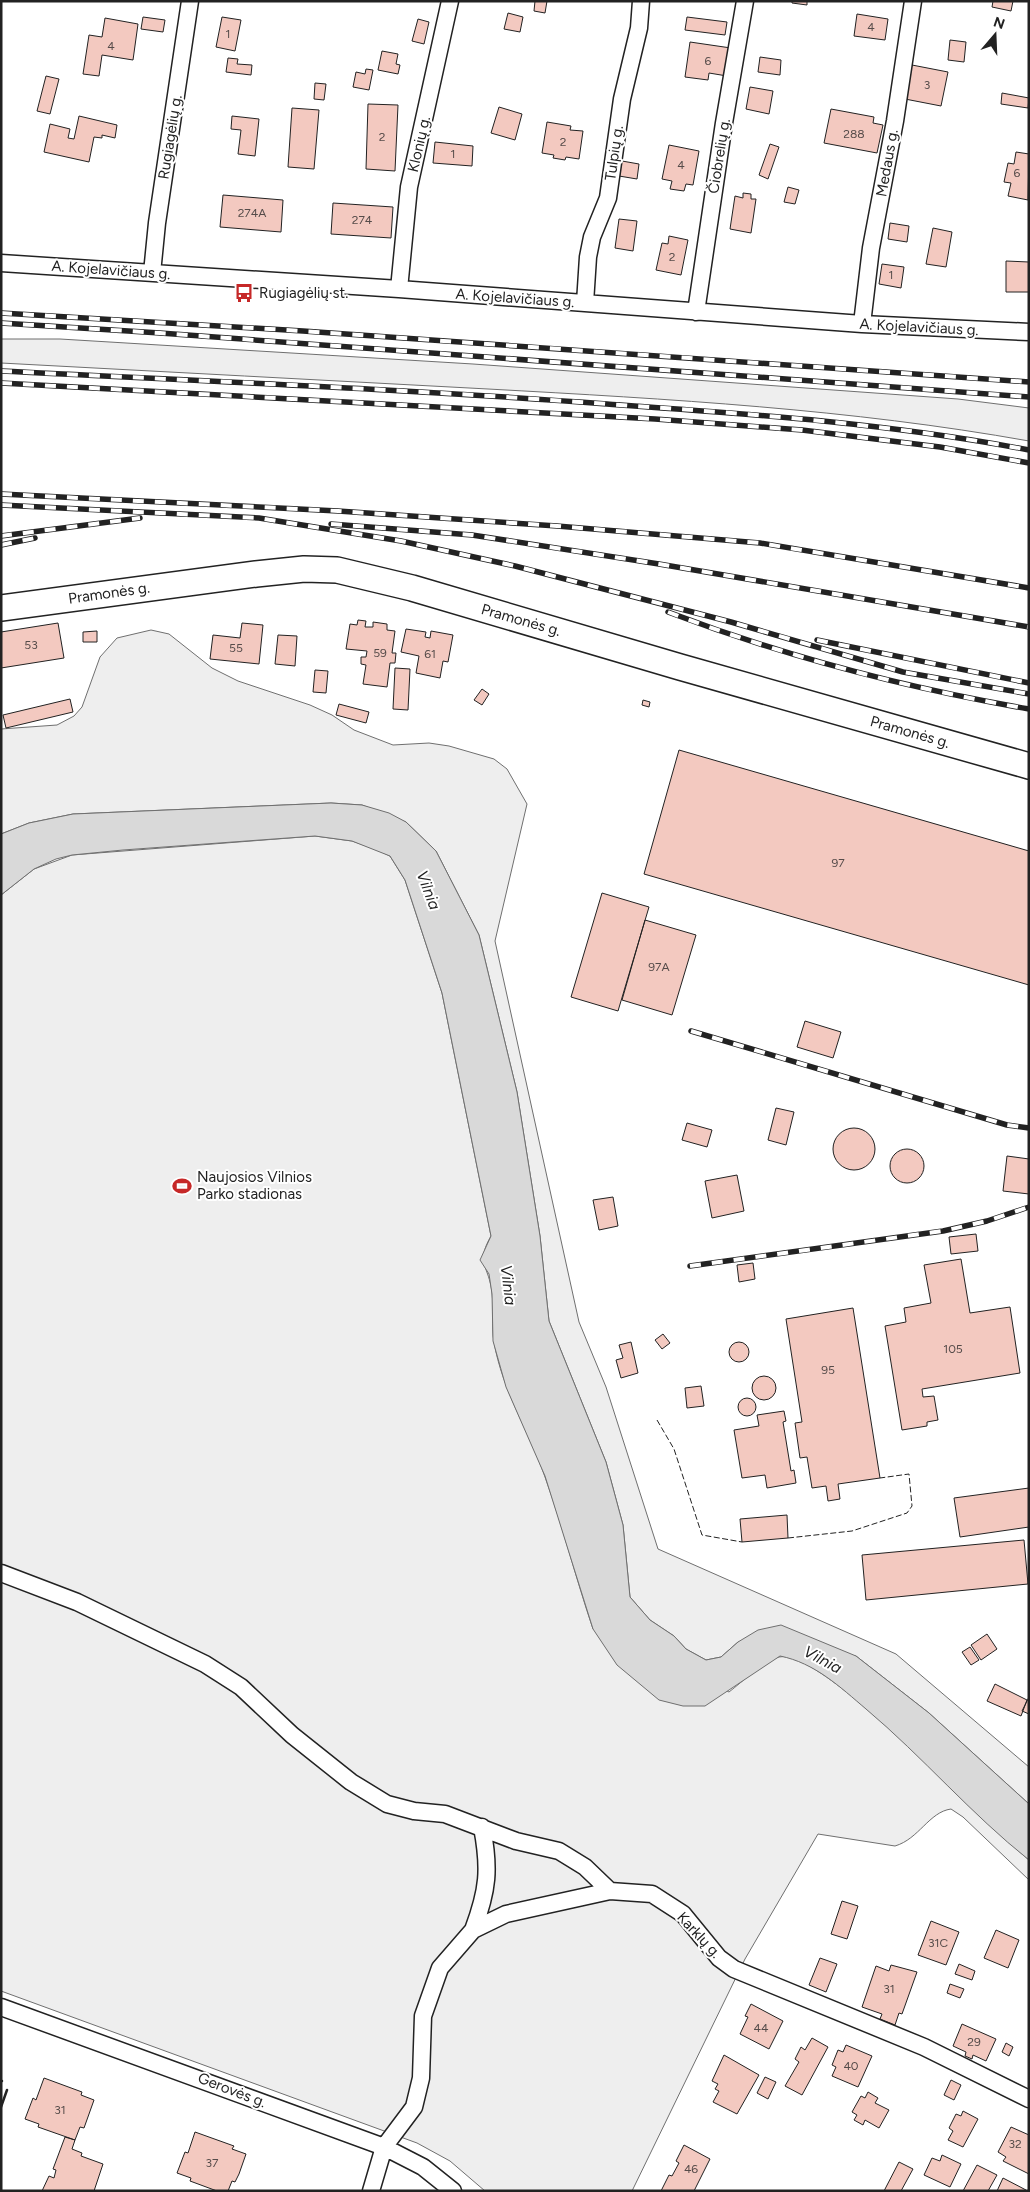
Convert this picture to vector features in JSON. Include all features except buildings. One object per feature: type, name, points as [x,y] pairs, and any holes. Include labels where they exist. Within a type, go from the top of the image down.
[{"type":"main road","name":"Pramonės g.","points":[[1,608],[256,574],[304,569],[337,570],[412,588],[680,668],[1029,766]]},
{"type":"street","name":"Rugiagėlių g.","points":[[152,273],[157,223],[190,1]]},
{"type":"street","name":"Klonių g.","points":[[399,289],[409,187],[450,1]]},
{"type":"street","name":"Tulpių g.","points":[[585,303],[588,257],[592,237],[608,198],[622,99],[639,28],[641,1]]},
{"type":"street","name":"Čiobrelių g.","points":[[696,312],[724,123],[745,1]]},
{"type":"street","name":"Medaus g.","points":[[862,324],[872,248],[895,121],[912,1]]},
{"type":"street","name":"A. Kojelavičiaus g.","points":[[1,262],[399,289],[862,324],[1029,332]]},
{"type":"street","points":[[1,1573],[77,1602],[206,1664],[241,1687],[292,1735],[352,1782],[387,1804],[414,1811],[444,1814],[516,1841],[558,1851],[585,1867],[610,1890]]},
{"type":"street","points":[[473,1930],[485,1898],[488,1874],[487,1852],[482,1827]]},
{"type":"street","name":"Karklų g.","points":[[384,2147],[414,2107],[421,2078],[423,2016],[440,1968],[473,1930],[506,1914],[610,1890],[652,1894],[683,1914],[719,1958],[734,1969],[924,2047],[1029,2099]]},
{"type":"street","name":"Gerovės g.","points":[[1,2007],[384,2147],[417,2164],[453,2191]]},
{"type":"street","points":[[371,2191],[384,2147]]},
{"type":"shaded area","points":[[1,339],[60,339],[473,364],[958,399],[1029,408],[1029,441],[962,430],[827,413],[692,401],[1,363]]},
{"type":"shaded area","points":[[151,630],[169,634],[212,668],[238,681],[310,705],[332,715],[354,730],[393,745],[429,743],[449,746],[494,759],[507,769],[527,804],[495,941],[579,1322],[606,1387],[658,1549],[896,1654],[1029,1767],[1029,1804],[929,1713],[856,1656],[738,1642],[721,1657],[706,1660],[686,1649],[674,1636],[650,1620],[630,1597],[623,1525],[606,1462],[549,1321],[540,1236],[517,1092],[479,935],[436,851],[406,822],[362,805],[331,803],[73,814],[29,823],[1,834],[1,729],[57,725],[74,716],[82,707],[100,657],[117,638]]},
{"type":"shaded area","points":[[315,836],[352,841],[390,856],[405,880],[442,993],[491,1236],[486,1245],[483,1259],[492,1293],[493,1336],[498,1360],[509,1394],[539,1460],[593,1629],[729,1692],[773,1659],[779,1657],[800,1661],[830,1680],[866,1708],[905,1742],[1029,1860],[1029,1880],[963,1817],[951,1809],[936,1815],[911,1838],[895,1846],[818,1834],[745,1959],[632,2191],[485,2191],[450,2161],[417,2143],[1,1991],[1,895],[34,869],[72,855]]},
{"type":"water","name":"Vilnia","points":[[331,803],[362,805],[389,813],[406,822],[436,851],[479,935],[517,1092],[540,1236],[549,1321],[606,1462],[623,1525],[630,1597],[650,1620],[674,1636],[686,1649],[706,1660],[721,1657],[738,1642],[758,1630],[781,1625],[856,1656],[929,1713],[1029,1804],[1029,1860],[987,1824],[887,1727],[837,1684],[805,1664],[780,1656],[705,1706],[683,1706],[659,1700],[617,1665],[593,1629],[545,1476],[506,1387],[493,1341],[492,1294],[489,1274],[480,1260],[491,1236],[442,993],[405,880],[390,856],[352,841],[315,836],[72,855],[56,859],[34,869],[1,895],[1,834],[29,823],[73,814]]},
{"type":"railway","points":[[1,313],[303,331],[1029,382]]},
{"type":"railway","points":[[1,323],[1029,397]]},
{"type":"railway","points":[[1,371],[456,394],[713,412],[871,426],[1029,450]]},
{"type":"railway","points":[[1,383],[655,419],[802,430],[940,447],[1029,463]]},
{"type":"railway","points":[[1,494],[338,511],[557,526],[760,543],[1029,588]]},
{"type":"railway","points":[[1,505],[259,518],[401,541],[515,566],[731,622],[903,672],[1029,694]]},
{"type":"railway","points":[[1,536],[140,518]]},
{"type":"railway","points":[[331,524],[472,535],[659,564],[1029,627]]},
{"type":"railway","points":[[1,545],[35,538]]},
{"type":"railway","points":[[668,612],[756,643],[846,669],[891,681],[1029,709]]},
{"type":"railway","points":[[817,640],[1029,683]]},
{"type":"railway","points":[[691,1031],[1007,1125],[1029,1128]]},
{"type":"railway","points":[[690,1266],[943,1231],[987,1221],[1029,1207]]},
{"type":"fence","points":[[657,1420],[674,1449],[702,1535],[742,1542]]},
{"type":"fence","points":[[788,1538],[852,1531],[907,1513],[912,1506],[909,1474],[880,1478]]},
{"type":"wall","points":[[1,2107],[7,2090]]},
{"type":"place","name":"Rugiagėlių st.","points":[[244,293]]},
{"type":"place","name":"Naujosios Vilnios Parko stadionas","points":[[182,1186]]}]
